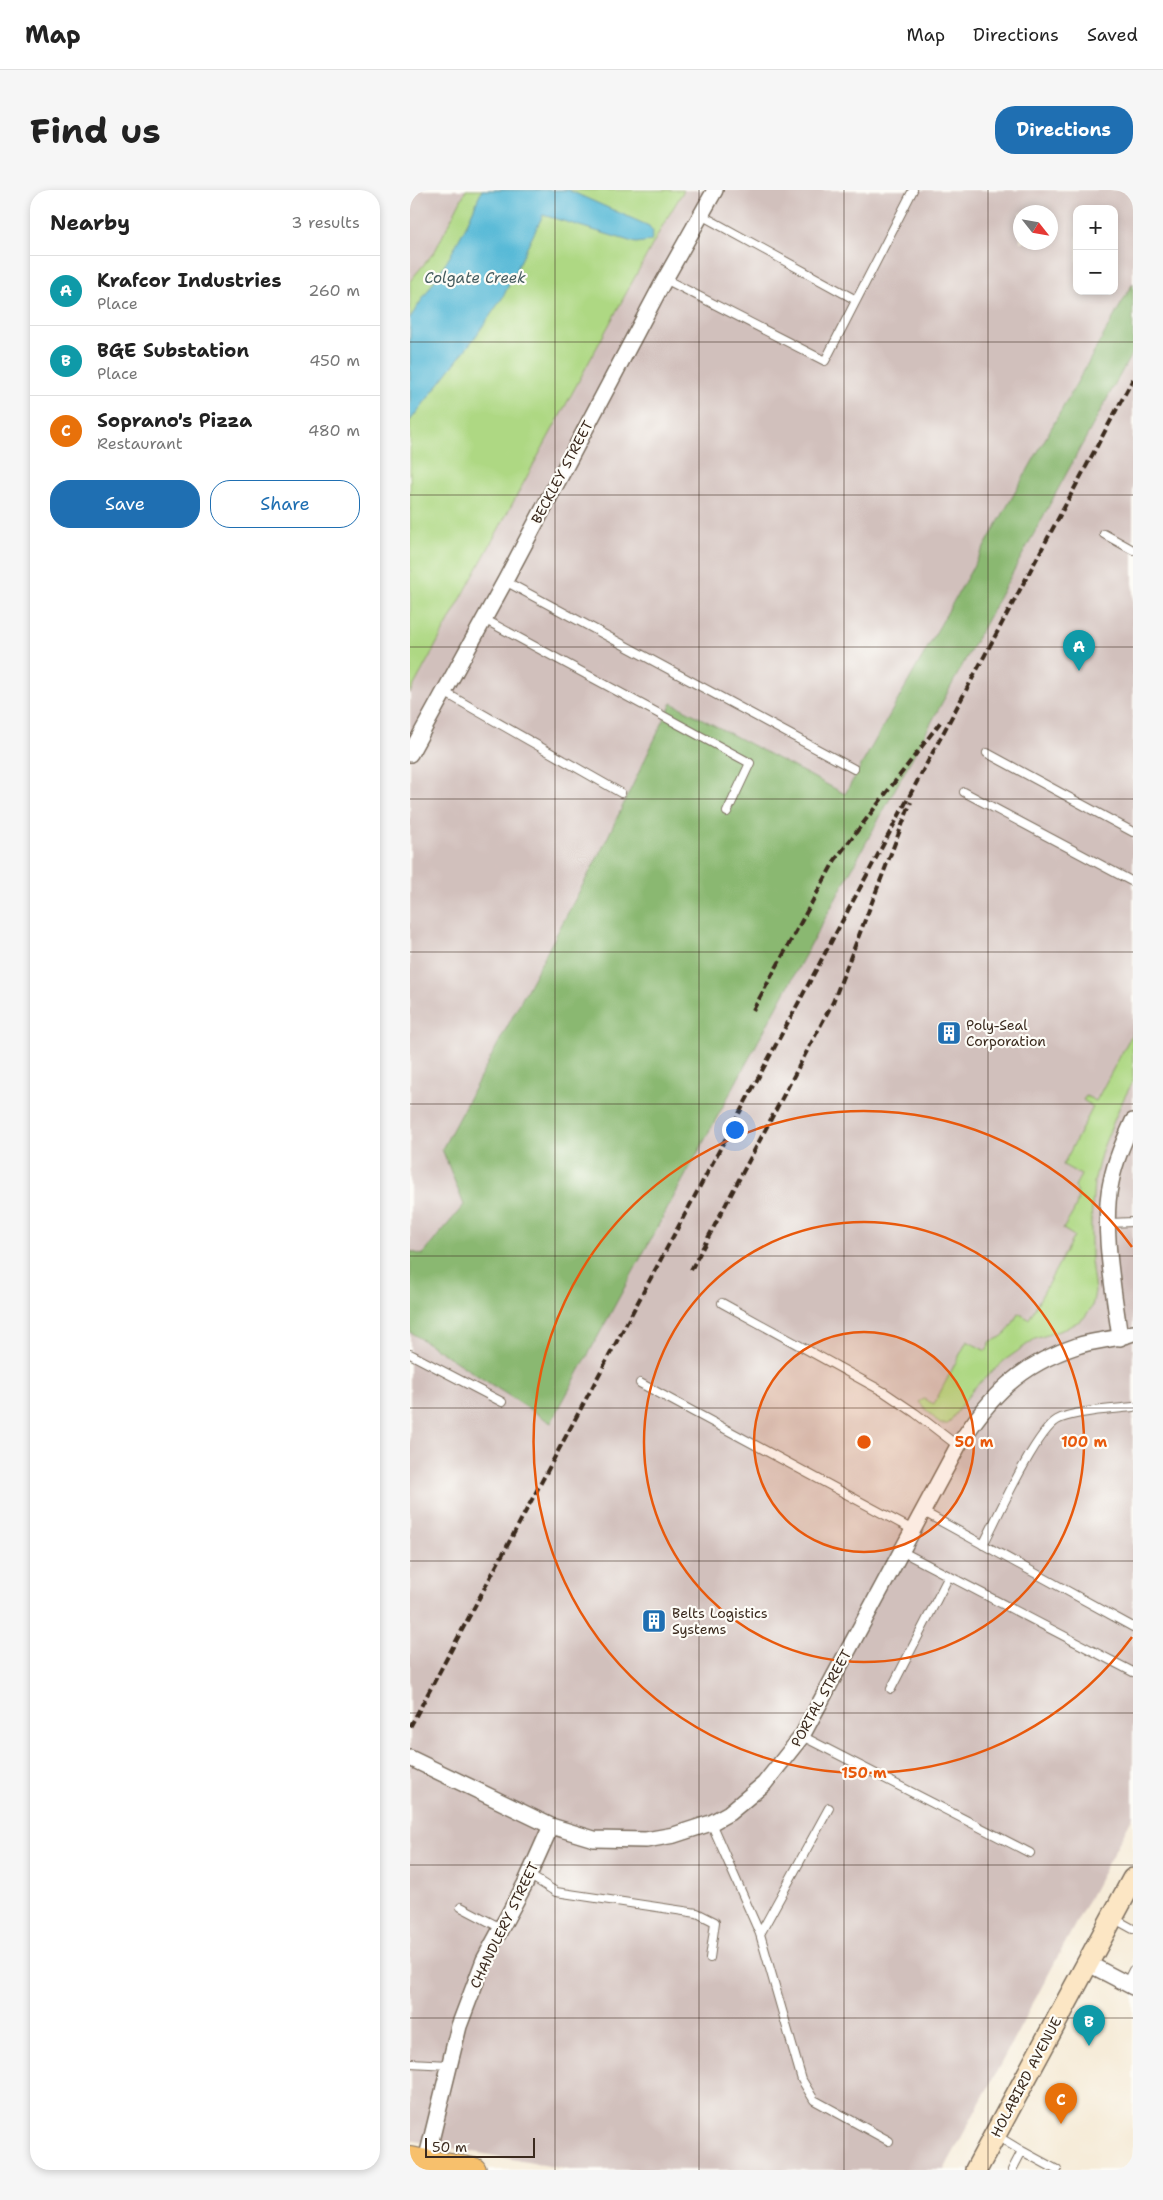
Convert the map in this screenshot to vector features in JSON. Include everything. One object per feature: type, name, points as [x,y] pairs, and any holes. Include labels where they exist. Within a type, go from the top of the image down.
[{"type":"main road","name":"HOLABIRD AVENUE","points":[[976,2170],[1133,1881]]},
{"type":"main road","points":[[420,2163],[474,2170]]},
{"type":"street","name":"BECKLEY STREET","points":[[410,754],[505,581],[665,279],[715,190]]},
{"type":"street","points":[[1129,1337],[1109,1254],[1108,1201],[1111,1182],[1123,1142],[1133,1121]]},
{"type":"street","name":"PORTAL STREET","points":[[410,1758],[551,1826],[575,1834],[617,1841],[646,1840],[674,1835],[711,1823],[729,1813],[764,1784],[802,1736],[958,1446],[989,1402],[1007,1383],[1054,1354],[1079,1345],[1129,1337]]},
{"type":"street","name":"CHANDLERY STREET","points":[[420,2163],[462,2018],[484,1960],[529,1875],[551,1826]]},
{"type":"street","points":[[1087,1963],[1129,1986]]},
{"type":"lane","points":[[665,279],[825,361],[913,190]]},
{"type":"lane","points":[[701,215],[856,300]]},
{"type":"lane","points":[[1104,534],[1133,550]]},
{"type":"lane","points":[[505,581],[854,768]]},
{"type":"lane","points":[[484,619],[750,763],[727,812]]},
{"type":"lane","points":[[444,692],[622,793]]},
{"type":"lane","points":[[987,753],[1133,832]]},
{"type":"lane","points":[[964,792],[1133,882]]},
{"type":"lane","points":[[1109,1223],[1133,1222]]},
{"type":"lane","points":[[722,1303],[884,1392],[958,1446]]},
{"type":"lane","points":[[410,1354],[502,1402]]},
{"type":"lane","points":[[640,1383],[913,1530]]},
{"type":"lane","points":[[983,1545],[1031,1453],[1048,1427],[1064,1417],[1133,1407]]},
{"type":"lane","points":[[922,1511],[1133,1627]]},
{"type":"lane","points":[[901,1551],[1133,1672]]},
{"type":"lane","points":[[891,1689],[949,1576]]},
{"type":"lane","points":[[802,1736],[1030,1853]]},
{"type":"lane","points":[[760,1934],[828,1808]]},
{"type":"lane","points":[[711,1823],[760,1934],[802,2080],[814,2100],[889,2141]]},
{"type":"lane","points":[[529,1875],[556,1892],[697,1913],[715,1922],[710,1958]]},
{"type":"lane","points":[[461,1907],[501,1928]]},
{"type":"lane","points":[[1112,1918],[1133,1929]]},
{"type":"lane","points":[[1129,1986],[1133,1970]]},
{"type":"lane","points":[[410,2063],[449,2065]]},
{"type":"lane","points":[[995,2135],[1057,2170]]},
{"type":"lane","points":[[1012,2170],[1022,2151]]},
{"type":"shaded area","points":[[410,190],[466,190],[435,251],[410,281]]},
{"type":"shaded area","points":[[684,190],[1133,190],[1133,1816],[944,2170],[570,2170],[410,2140],[410,693],[663,225]]},
{"type":"green space","points":[[466,190],[684,190],[663,225],[410,693],[410,281],[435,251]]},
{"type":"green space","points":[[1133,283],[1133,351],[551,1423],[410,1332],[410,1251],[422,1255],[464,1205],[442,1149],[603,847],[672,703],[845,794]]},
{"type":"green space","points":[[1133,1032],[1133,1081],[1120,1106],[1102,1150],[1094,1182],[1091,1221],[1091,1261],[1095,1291],[1092,1307],[1083,1319],[1065,1329],[1035,1339],[1005,1360],[974,1388],[948,1424],[940,1424],[919,1402],[924,1399],[934,1404],[967,1341],[986,1351],[991,1341],[1001,1337],[1008,1331],[1018,1313],[1029,1319],[1074,1236],[1063,1229],[1077,1203],[1078,1198],[1075,1186],[1081,1175],[1063,1165],[1093,1107],[1083,1100],[1086,1096],[1096,1101]]},
{"type":"water","name":"Colgate Creek","points":[[482,190],[568,190],[649,226],[653,232],[651,241],[636,243],[543,215],[503,297],[476,336],[410,421],[410,318],[449,258]]},
{"type":"railway","points":[[410,1727],[1133,379]]},
{"type":"railway","points":[[753,1010],[835,860],[942,720]]},
{"type":"railway","points":[[691,1270],[833,1002],[911,802]]},
{"type":"place","name":"Krafcor Industries","points":[[1079,671]]},
{"type":"place","name":"Poly-Seal Corporation","points":[[949,1033]]},
{"type":"place","name":"Belts Logistics Systems","points":[[654,1621]]},
{"type":"place","name":"BGE Substation","points":[[1089,2046]]},
{"type":"place","name":"Soprano's Pizza","points":[[1061,2124]]}]
